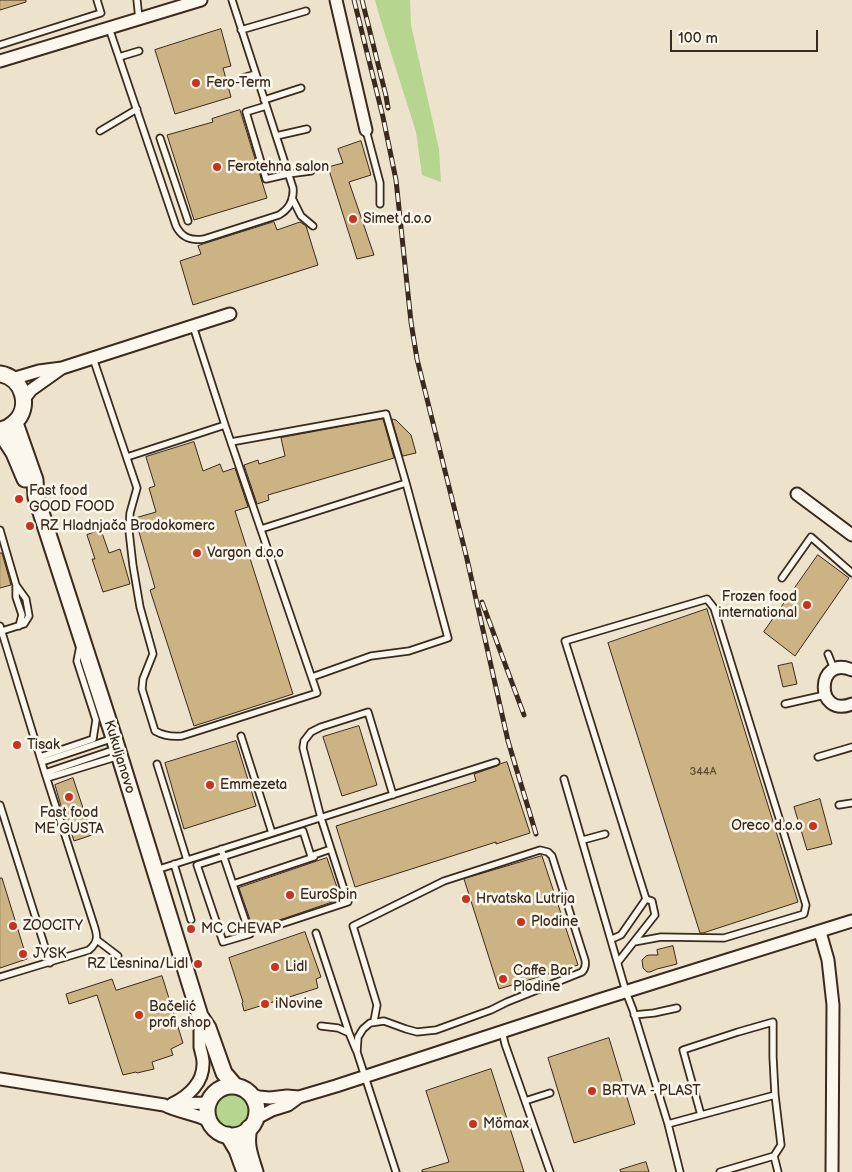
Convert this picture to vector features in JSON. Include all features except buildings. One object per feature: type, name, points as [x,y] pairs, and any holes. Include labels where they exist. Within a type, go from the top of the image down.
[{"type":"main road","points":[[4,374],[18,385],[22,392],[24,408],[21,416],[15,423],[0,431],[14,453],[27,485],[36,497]]},
{"type":"main road","points":[[15,423],[35,480],[36,497]]},
{"type":"main road","name":"Kukuljanovo","points":[[36,497],[154,870],[200,1024],[214,1075],[212,1097],[207,1112],[209,1121]]},
{"type":"main road","name":"Kukuljanovo","points":[[200,1024],[208,1028],[224,1073],[235,1086],[242,1088],[250,1094]]},
{"type":"main road","points":[[212,1097],[223,1088],[235,1086]]},
{"type":"main road","points":[[250,1094],[255,1101],[257,1109],[247,1136],[255,1172]]},
{"type":"main road","points":[[209,1121],[214,1128],[228,1135],[242,1133],[252,1123]]},
{"type":"main road","points":[[228,1135],[238,1150],[245,1172]]},
{"type":"street","points":[[0,61],[201,0]]},
{"type":"street","points":[[336,0],[366,130]]},
{"type":"street","points":[[4,374],[62,368],[230,314]]},
{"type":"street","points":[[24,400],[31,390],[62,368]]},
{"type":"street","points":[[797,494],[852,535]]},
{"type":"street","points":[[851,707],[837,706],[831,703],[825,694],[823,685],[825,679],[834,669],[847,668],[852,670]]},
{"type":"street","points":[[252,1123],[272,1110],[288,1104],[299,1097],[852,921]]},
{"type":"street","points":[[820,932],[828,960],[833,1005],[832,1172]]},
{"type":"street","points":[[168,1105],[189,1093],[200,1078],[203,1062],[200,1044],[200,1024]]},
{"type":"street","points":[[0,1079],[168,1105],[212,1097]]},
{"type":"street","points":[[250,1094],[270,1098],[299,1097]]},
{"type":"street","points":[[168,1105],[174,1111],[193,1114],[209,1121]]},
{"type":"lane","points":[[0,45],[101,13],[97,0]]},
{"type":"lane","points":[[137,0],[139,19]]},
{"type":"lane","points":[[110,28],[172,216],[179,232],[189,239],[204,239],[278,215],[288,207],[292,198],[293,188],[232,0]]},
{"type":"lane","points":[[241,30],[306,12]]},
{"type":"lane","points":[[119,57],[139,51]]},
{"type":"lane","points":[[242,78],[256,74]]},
{"type":"lane","points":[[264,100],[301,88]]},
{"type":"lane","points":[[266,106],[246,112],[266,179],[311,171]]},
{"type":"lane","points":[[100,131],[136,109]]},
{"type":"lane","points":[[276,136],[306,129]]},
{"type":"lane","points":[[366,130],[380,184],[380,204]]},
{"type":"lane","points":[[160,138],[188,221]]},
{"type":"lane","points":[[157,171],[170,167]]},
{"type":"lane","points":[[292,198],[300,216],[312,226]]},
{"type":"lane","points":[[172,216],[185,212]]},
{"type":"lane","points":[[93,358],[137,488],[130,513],[129,531],[140,607],[153,654],[142,679],[142,690],[155,731],[162,735],[182,736],[317,693],[193,326]]},
{"type":"lane","points":[[231,442],[386,414],[448,638],[408,651],[371,656],[312,677]]},
{"type":"lane","points":[[127,457],[225,425]]},
{"type":"lane","points":[[261,529],[406,483]]},
{"type":"lane","points":[[0,530],[16,585],[26,599],[29,616],[24,624],[1,628],[97,940],[118,956]]},
{"type":"lane","points":[[782,578],[811,537],[852,572]]},
{"type":"lane","points":[[634,942],[661,937],[724,938],[804,914],[806,905],[714,608],[707,599],[566,641],[646,899]]},
{"type":"lane","points":[[41,760],[93,739],[96,720],[77,661],[81,637]]},
{"type":"lane","points":[[828,654],[834,669]]},
{"type":"lane","points":[[785,704],[825,694]]},
{"type":"lane","points":[[262,930],[348,902],[321,818],[303,752],[304,741],[308,735],[314,730],[368,712],[393,795]]},
{"type":"lane","points":[[241,736],[272,834]]},
{"type":"lane","points":[[818,757],[852,747]]},
{"type":"lane","points":[[41,760],[116,748]]},
{"type":"lane","points":[[46,776],[116,748]]},
{"type":"lane","points":[[154,870],[496,762]]},
{"type":"lane","points":[[157,764],[187,860]]},
{"type":"lane","points":[[564,779],[626,992],[668,1124],[680,1172]]},
{"type":"lane","points":[[839,805],[852,804]]},
{"type":"lane","points":[[0,805],[50,963]]},
{"type":"lane","points":[[221,849],[224,858],[250,934],[223,942],[197,865],[224,858],[303,832],[311,856],[332,850]]},
{"type":"lane","points":[[583,840],[605,834]]},
{"type":"lane","points":[[233,884],[332,850]]},
{"type":"lane","points":[[357,1052],[357,1042],[361,1033],[367,1025],[374,1021],[384,1021],[417,1032],[436,1030],[491,1010],[584,970],[585,960],[552,856],[548,852],[540,850],[444,881],[353,926],[377,1005],[374,1021]]},
{"type":"lane","points":[[174,864],[191,920]]},
{"type":"lane","points":[[612,940],[621,935],[646,899]]},
{"type":"lane","points":[[618,962],[655,915],[652,901],[646,899]]},
{"type":"lane","points":[[316,933],[396,1172]]},
{"type":"lane","points":[[0,977],[89,950],[97,940]]},
{"type":"lane","points":[[634,1015],[677,1008]]},
{"type":"lane","points":[[701,1115],[683,1050],[773,1022],[775,1095],[781,1145],[774,1156],[720,1172]]},
{"type":"lane","points":[[321,1026],[338,1028],[349,1033]]},
{"type":"lane","points":[[502,1031],[550,1172]]},
{"type":"lane","points":[[525,1101],[550,1093]]},
{"type":"lane","points":[[668,1124],[775,1095]]},
{"type":"lane","points":[[774,1156],[778,1172]]},
{"type":"shaded area","points":[[0,0],[852,0],[852,1172],[0,1172]]},
{"type":"green space","points":[[375,0],[410,0],[411,25],[439,149],[441,182],[422,175],[416,132]]},
{"type":"green space","points":[[232,1095],[238,1096],[243,1100],[247,1105],[247,1117],[243,1122],[238,1126],[232,1127],[226,1126],[221,1122],[217,1117],[216,1111],[217,1105],[221,1100],[226,1096]]},
{"type":"railway","points":[[354,0],[383,117],[396,180],[411,322],[417,359],[467,559],[508,741],[536,834]]},
{"type":"railway","points":[[362,0],[388,108]]},
{"type":"railway","points":[[482,602],[524,715]]},
{"type":"place","name":"Fero-Term","points":[[196,83]]},
{"type":"place","name":"Ferotehna salon","points":[[217,167]]},
{"type":"place","name":"Simet d.o.o","points":[[353,219]]},
{"type":"place","name":"Fast food GOOD FOOD","points":[[19,499]]},
{"type":"place","name":"RZ Hladnjača Brodokomerc","points":[[30,526]]},
{"type":"place","name":"Vargon d.o.o","points":[[197,553]]},
{"type":"place","name":"Frozen food international","points":[[807,605]]},
{"type":"place","name":"Tisak","points":[[17,745]]},
{"type":"place","name":"Emmezeta","points":[[210,785]]},
{"type":"place","name":"Fast food ME GUSTA","points":[[69,797]]},
{"type":"place","name":"Oreco d.o.o","points":[[813,826]]},
{"type":"place","name":"EuroSpin","points":[[290,895]]},
{"type":"place","name":"Hrvatska Lutrija","points":[[466,899]]},
{"type":"place","name":"Plodine","points":[[521,922]]},
{"type":"place","name":"ZOOCITY","points":[[13,926]]},
{"type":"place","name":"MC CHEVAP","points":[[191,929]]},
{"type":"place","name":"JYSK","points":[[23,954]]},
{"type":"place","name":"RZ Lesnina/Lidl","points":[[198,964]]},
{"type":"place","name":"Lidl","points":[[275,967]]},
{"type":"place","name":"Caffe Bar Plodine","points":[[503,979]]},
{"type":"place","name":"iNovine","points":[[265,1004]]},
{"type":"place","name":"Bačelić profi shop","points":[[139,1015]]},
{"type":"place","name":"BRTVA - PLAST","points":[[592,1091]]},
{"type":"place","name":"Mömax","points":[[473,1124]]}]
